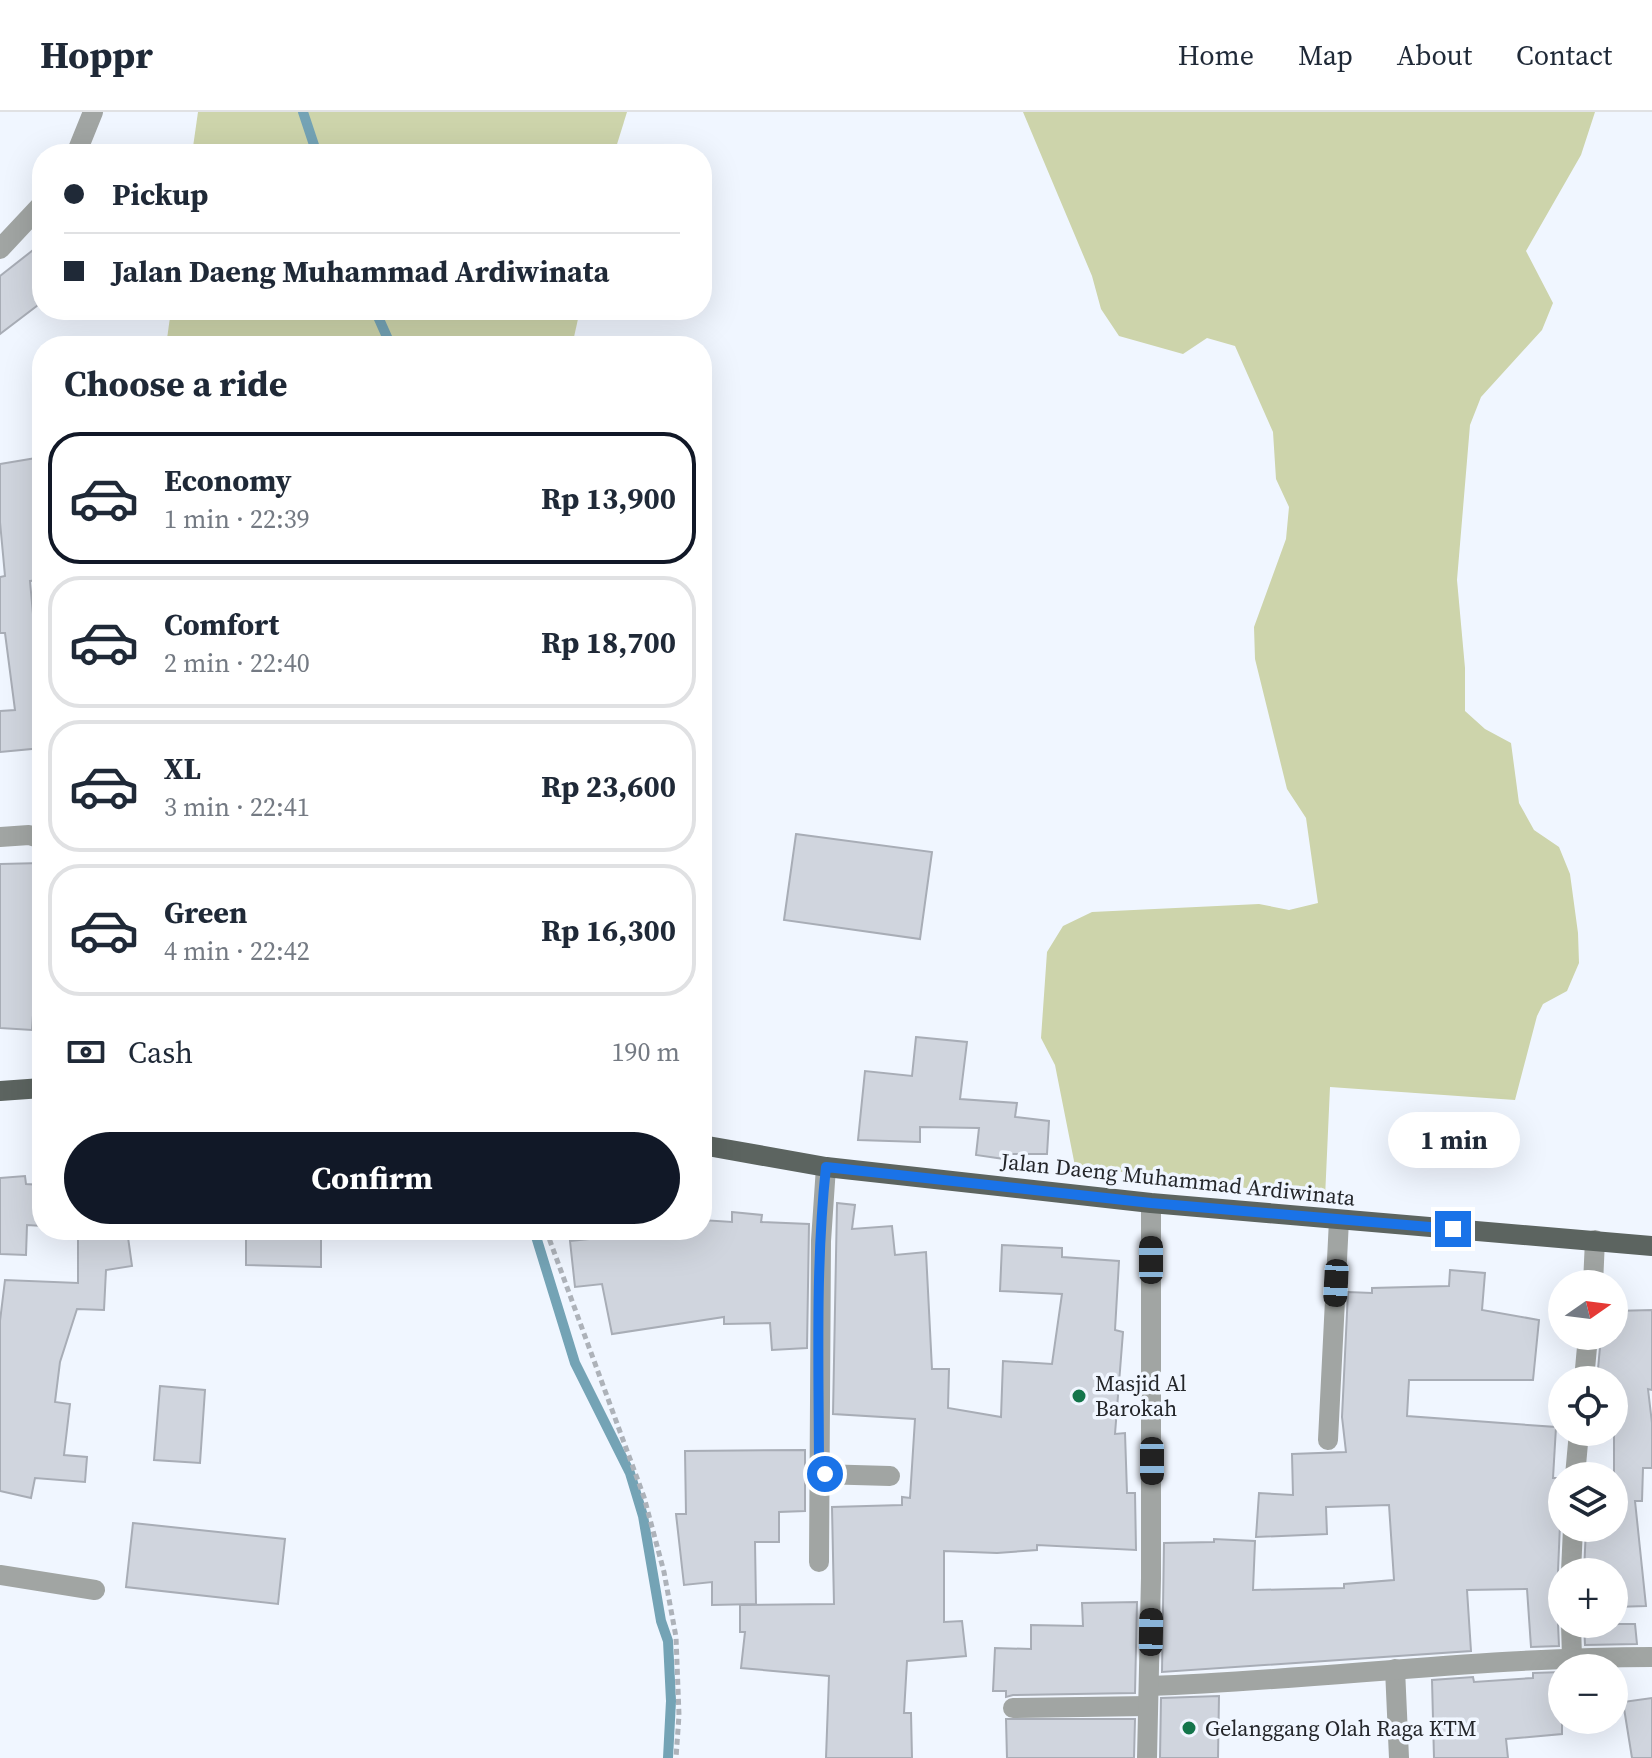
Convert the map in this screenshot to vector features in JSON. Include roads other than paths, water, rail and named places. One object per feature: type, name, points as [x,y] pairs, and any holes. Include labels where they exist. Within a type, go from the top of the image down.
[{"type":"main road","points":[[0,1091],[32,1089]]},
{"type":"main road","name":"Jalan Daeng Muhammad Ardiwinata","points":[[712,1147],[826,1167],[1151,1203],[1652,1246]]},
{"type":"street","points":[[80,144],[93,112]]},
{"type":"street","points":[[0,249],[32,215]]},
{"type":"street","points":[[0,837],[32,836]]},
{"type":"street","points":[[819,1562],[821,1241],[826,1167]]},
{"type":"street","points":[[1147,1758],[1151,1203]]},
{"type":"street","points":[[1328,1440],[1339,1220]]},
{"type":"street","points":[[1594,1270],[1595,1240]]},
{"type":"street","points":[[819,1474],[890,1476]]},
{"type":"street","points":[[0,1575],[95,1590]]},
{"type":"street","points":[[1628,1657],[1652,1657]]},
{"type":"street","points":[[1013,1708],[1149,1696],[1226,1684],[1548,1659]]},
{"type":"street","points":[[1395,1669],[1399,1758]]},
{"type":"waterway","points":[[303,112],[314,144]]},
{"type":"waterway","points":[[379,320],[387,336]]},
{"type":"waterway","points":[[537,1240],[575,1363],[630,1473],[643,1516],[661,1621],[668,1641],[671,1701],[668,1758]]},
{"type":"place","name":"Masjid Al Barokah","points":[[1079,1396]]},
{"type":"place","name":"Gelanggang Olah Raga KTM","points":[[1189,1728]]}]
